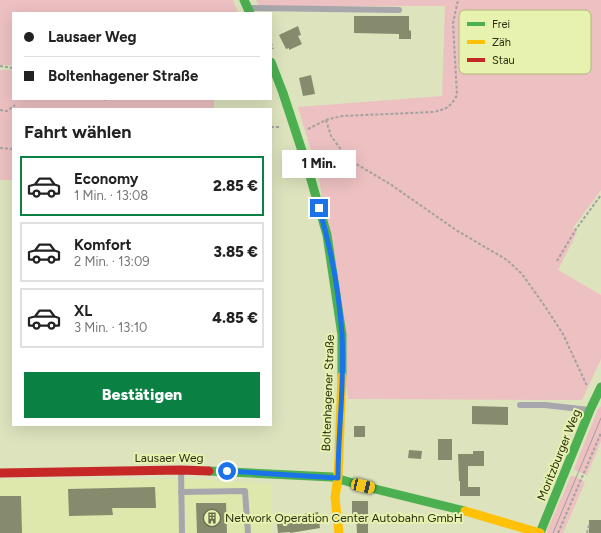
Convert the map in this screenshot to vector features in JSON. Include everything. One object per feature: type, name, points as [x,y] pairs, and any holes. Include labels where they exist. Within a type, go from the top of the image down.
[{"type":"street","name":"Boltenhagener Straße","points":[[272,65],[308,169],[327,235],[335,282],[342,335],[342,388],[338,478],[335,498],[339,533]]},
{"type":"street","name":"Moritzburger Weg","points":[[540,533],[590,410],[601,387]]},
{"type":"street","name":"Lausaer Weg","points":[[0,473],[212,470],[338,478]]},
{"type":"street","points":[[338,478],[363,486],[456,508],[540,533]]},
{"type":"lane","points":[[248,7],[398,10]]},
{"type":"lane","points":[[520,405],[545,405],[590,410]]},
{"type":"lane","points":[[181,470],[182,533]]},
{"type":"lane","points":[[181,492],[245,491],[248,533]]},
{"type":"path","points":[[304,132],[326,120],[342,116],[433,112],[445,109],[452,105],[457,95],[453,24],[458,0]]},
{"type":"path","points":[[0,66],[12,68]]},
{"type":"path","points":[[0,110],[7,111],[15,105]]},
{"type":"path","points":[[326,120],[332,136],[342,151],[358,165],[390,184],[456,230],[507,260],[522,274],[563,334],[587,386]]},
{"type":"path","points":[[0,148],[12,149]]},
{"type":"path","points":[[557,261],[576,229],[601,194]]},
{"type":"path","points":[[558,533],[601,433]]},
{"type":"path","points":[[586,533],[589,525]]},
{"type":"shaded area","points":[[0,0],[233,0],[238,12],[12,12],[12,65],[0,65]]},
{"type":"shaded area","points":[[256,0],[601,0],[601,190],[573,228],[577,232],[558,270],[601,295],[601,359],[582,400],[348,399],[319,177],[298,107],[442,96],[445,6],[259,6]]},
{"type":"shaded area","points":[[0,70],[12,70],[12,100],[214,100],[214,108],[12,108],[12,180],[0,180]]},
{"type":"shaded area","points":[[601,406],[601,441],[587,475],[574,469],[598,409]]},
{"type":"shaded area","points":[[571,476],[585,482],[563,533],[546,533]]},
{"type":"shaded area","points":[[0,479],[196,479],[272,484],[272,533],[0,533]]},
{"type":"building","points":[[354,16],[409,16],[409,30],[411,31],[411,39],[399,39],[399,34],[354,33]]},
{"type":"building","points":[[298,26],[301,35],[298,36],[302,44],[289,50],[289,48],[286,49],[279,35]]},
{"type":"building","points":[[311,75],[315,94],[303,96],[299,78]]},
{"type":"building","points":[[472,406],[508,407],[508,425],[472,424]]},
{"type":"building","points":[[354,426],[365,426],[365,437],[354,437]]},
{"type":"building","points":[[438,439],[452,439],[452,460],[438,460]]},
{"type":"building","points":[[409,450],[422,451],[421,459],[408,458]]},
{"type":"building","points":[[473,451],[484,451],[484,466],[468,466],[468,487],[480,487],[480,496],[460,496],[458,454],[473,454]]},
{"type":"building","points":[[155,487],[156,508],[112,508],[113,515],[69,516],[68,489]]},
{"type":"building","points":[[0,496],[21,496],[22,533],[0,533]]},
{"type":"building","points":[[352,501],[368,501],[368,533],[357,533],[356,516],[352,516]]},
{"type":"building","name":"Network Operation Center Autobahn GmbH","points":[[196,503],[226,503],[227,533],[197,533]]},
{"type":"building","points":[[318,512],[320,528],[290,533],[278,533],[277,524],[288,523],[288,519],[305,517],[304,514]]},
{"type":"building","points":[[589,520],[601,520],[601,533],[589,533]]},
{"type":"tram line","points":[[553,533],[601,418]]},
{"type":"traffic: fast","points":[[244,0],[250,12]]},
{"type":"traffic: fast","points":[[272,65],[308,169],[327,235],[342,335],[342,376]]},
{"type":"traffic: fast","points":[[540,533],[590,410],[601,387]]},
{"type":"traffic: fast","points":[[209,471],[332,477],[465,511]]},
{"type":"traffic: slow","points":[[339,533],[335,498],[338,477],[342,376]]},
{"type":"traffic: slow","points":[[465,511],[540,533]]},
{"type":"traffic: jam","points":[[0,473],[181,470],[209,471]]},
{"type":"place","name":"Network Operation Center Autobahn GmbH","points":[[212,518]]},
{"type":"route","points":[[227,471],[338,478],[342,388],[342,335],[327,235],[319,208]]}]
